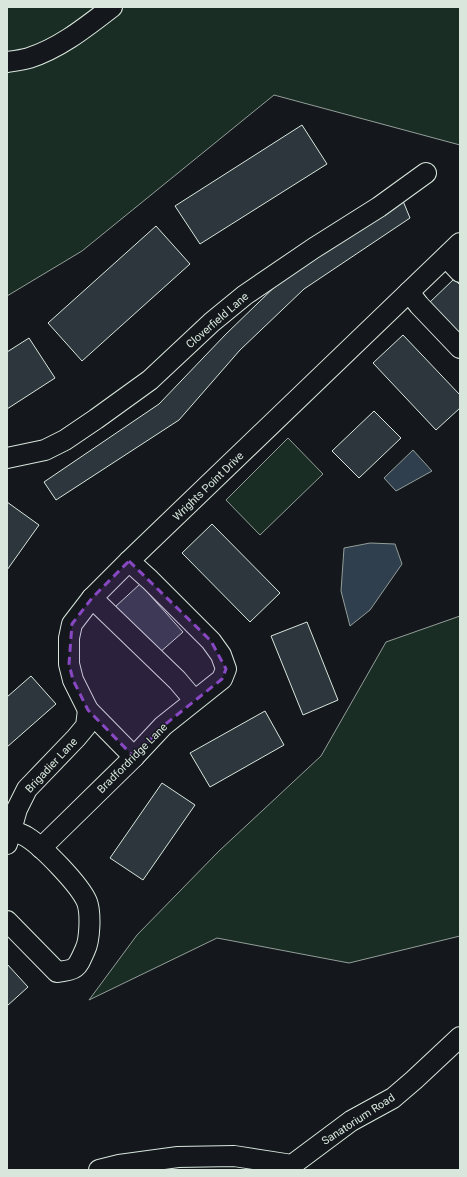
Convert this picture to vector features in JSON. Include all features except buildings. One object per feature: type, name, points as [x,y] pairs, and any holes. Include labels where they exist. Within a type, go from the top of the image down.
[{"type":"street","points":[[7,62],[28,58],[64,41],[82,30],[112,7]]},
{"type":"street","name":"Cloverfield Lane","points":[[7,458],[45,450],[65,440],[96,419],[150,380],[212,322],[245,295],[314,248],[379,207],[426,173]]},
{"type":"street","name":"Wrights Point Drive","points":[[134,757],[88,710],[73,680],[69,664],[69,638],[72,624],[92,598],[129,561],[460,242]]},
{"type":"street","points":[[446,257],[460,272]]},
{"type":"street","points":[[409,292],[419,305],[460,348]]},
{"type":"street","name":"Bradfordridge Lane","points":[[42,848],[134,757],[162,726],[222,679],[226,669],[221,655],[211,641],[129,561]]},
{"type":"street","points":[[92,598],[177,680],[194,700]]},
{"type":"street","name":"Brigadier Lane","points":[[9,837],[17,809],[27,789],[86,726],[88,710]]},
{"type":"street","points":[[7,921],[57,972],[71,971],[79,964],[87,946],[89,924],[88,904],[82,891],[42,848],[27,837],[9,837]]},
{"type":"street","name":"Sanatorium Road","points":[[99,1170],[120,1168],[178,1157],[234,1156],[291,1167],[351,1121],[393,1098],[460,1037]]},
{"type":"highlighted area","points":[[129,561],[211,641],[226,669],[222,679],[163,726],[134,757],[88,710],[73,680],[69,664],[72,624],[92,598]]},
{"type":"green space","points":[[7,7],[460,7],[460,145],[274,95],[82,251],[7,296]]},
{"type":"green space","points":[[288,438],[323,474],[260,535],[226,500]]},
{"type":"green space","points":[[460,616],[460,936],[349,963],[217,938],[89,1000],[137,935],[219,851],[321,756],[386,642]]},
{"type":"water","points":[[413,450],[432,471],[396,491],[384,478]]},
{"type":"water","points":[[370,543],[395,544],[402,564],[370,610],[350,626],[341,591],[344,548]]}]
